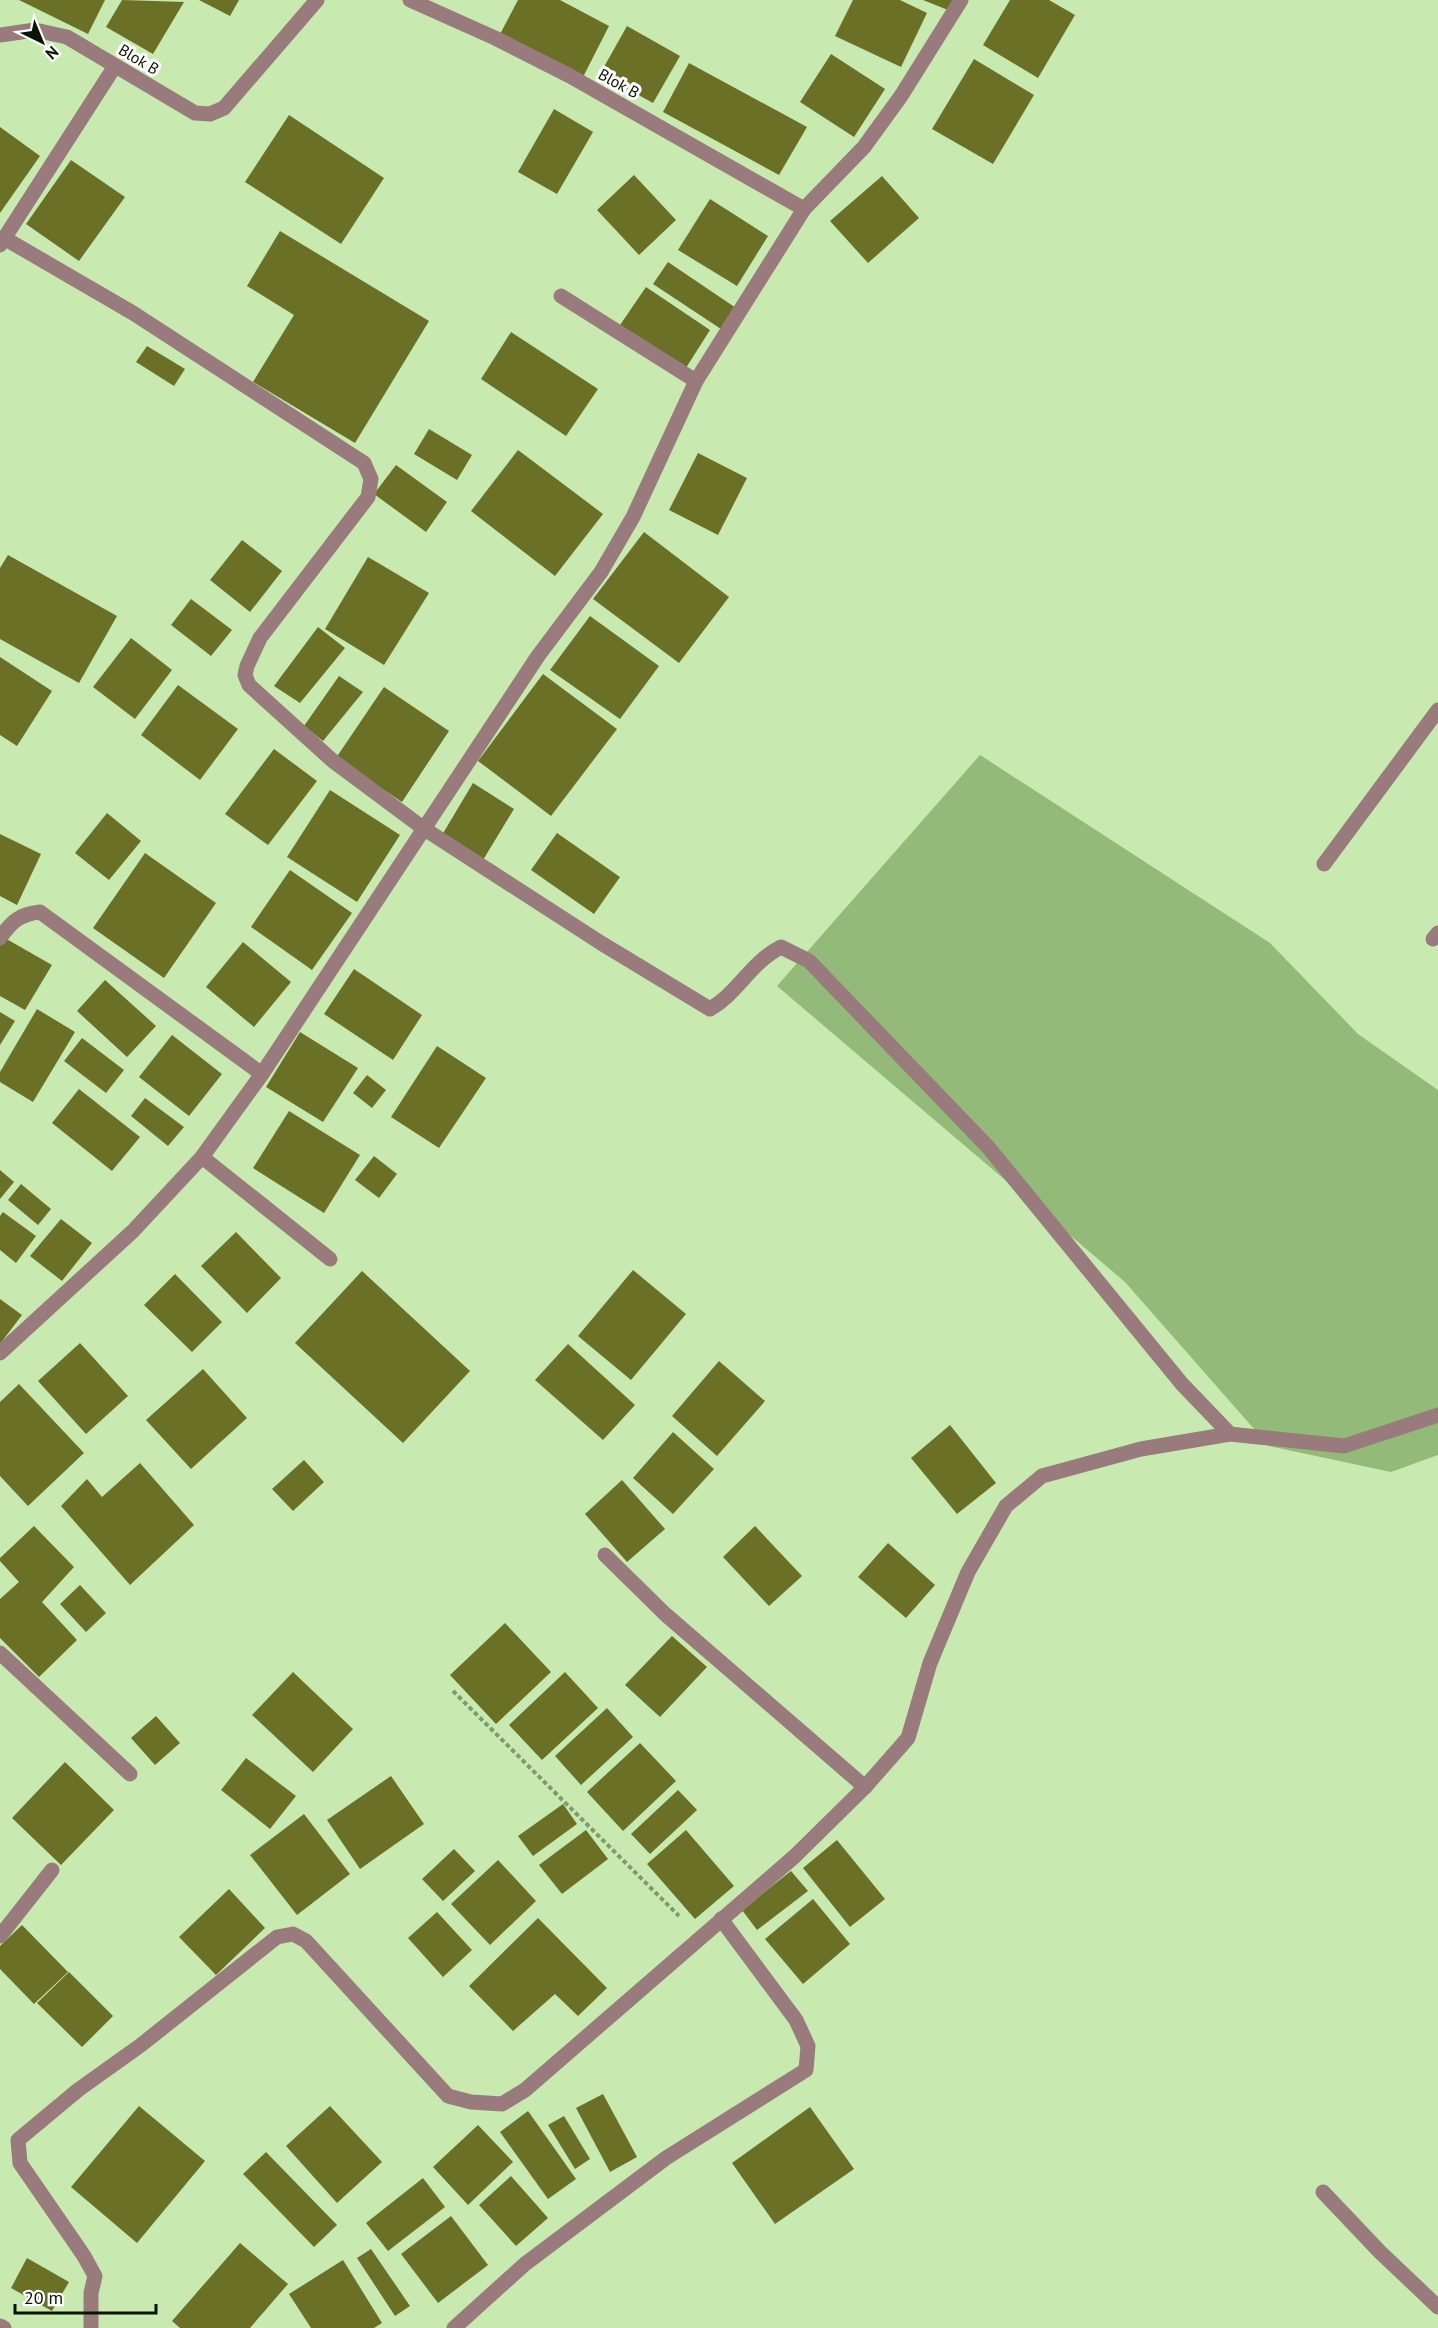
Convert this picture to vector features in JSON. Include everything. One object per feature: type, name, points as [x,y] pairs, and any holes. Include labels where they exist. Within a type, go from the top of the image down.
[{"type":"street","name":"Blok B","points":[[0,35],[35,30],[67,37],[195,113],[210,114],[224,108],[317,0]]},
{"type":"street","name":"Blok B","points":[[410,0],[495,38],[570,76],[804,209]]},
{"type":"street","points":[[0,1353],[133,1231],[202,1157],[262,1074],[538,656],[601,572],[633,517],[696,381],[804,209],[864,147],[901,96],[961,0]]},
{"type":"street","points":[[115,66],[2,242],[133,313],[364,463],[371,479],[368,498],[260,638],[247,666],[245,675],[249,685],[333,761],[423,828],[600,943],[710,1009],[722,1002],[765,955],[781,947],[809,961],[988,1147],[1182,1384],[1230,1434]]},
{"type":"street","points":[[561,296],[696,381]]},
{"type":"street","points":[[1324,864],[1438,710]]},
{"type":"street","points":[[0,938],[14,920],[27,913],[40,912],[262,1074]]},
{"type":"street","points":[[202,1157],[330,1259]]},
{"type":"street","points":[[91,2328],[91,2293],[95,2276],[84,2256],[20,2163],[18,2140],[78,2090],[141,2045],[277,1937],[293,1934],[306,1941],[448,2096],[471,2102],[502,2104],[525,2090],[795,1856],[865,1787],[908,1738],[930,1663],[968,1572],[1006,1506],[1042,1476],[1141,1449],[1230,1434],[1344,1446],[1438,1414]]},
{"type":"street","points":[[605,1555],[665,1614],[865,1787]]},
{"type":"street","points":[[0,1653],[130,1774]]},
{"type":"street","points":[[0,1936],[52,1870]]},
{"type":"street","points":[[454,2328],[525,2264],[666,2158],[806,2070],[808,2046],[796,2020],[722,1919]]},
{"type":"street","points":[[1323,2192],[1380,2252],[1438,2307]]},
{"type":"street","points":[[0,2326],[4,2328]]},
{"type":"path","points":[[453,1691],[700,1938]]},
{"type":"green space","points":[[980,755],[1270,943],[1358,1034],[1438,1090],[1438,1455],[1391,1472],[1269,1446],[1125,1282],[777,986]]},
{"type":"building","points":[[19,0],[105,0],[88,34]]},
{"type":"building","points":[[122,0],[184,2],[153,54],[106,27]]},
{"type":"building","points":[[199,0],[239,0],[230,16]]},
{"type":"building","points":[[518,0],[560,0],[609,26],[582,79],[499,36]]},
{"type":"building","points":[[853,0],[900,0],[927,13],[901,67],[835,36]]},
{"type":"building","points":[[923,0],[957,0],[953,12]]},
{"type":"building","points":[[1010,0],[1049,0],[1075,15],[1038,78],[983,45]]},
{"type":"building","points":[[627,26],[680,56],[653,103],[600,74]]},
{"type":"building","points":[[831,54],[885,89],[854,137],[800,102]]},
{"type":"building","points":[[974,59],[1034,95],[993,164],[932,129]]},
{"type":"building","points":[[689,63],[807,127],[779,175],[663,112]]},
{"type":"building","points":[[554,109],[593,132],[557,194],[518,172]]},
{"type":"building","points":[[289,115],[384,178],[341,244],[245,182]]},
{"type":"building","points":[[0,127],[40,156],[0,213]]},
{"type":"building","points":[[71,160],[125,197],[79,261],[26,224]]},
{"type":"building","points":[[634,175],[676,220],[639,255],[597,210]]},
{"type":"building","points":[[882,176],[919,218],[868,263],[830,221]]},
{"type":"building","points":[[710,199],[768,236],[737,286],[678,250]]},
{"type":"building","points":[[280,231],[429,321],[355,443],[253,382],[294,315],[247,286]]},
{"type":"building","points":[[668,262],[739,310],[724,331],[653,284]]},
{"type":"building","points":[[646,287],[710,330],[684,371],[618,328]]},
{"type":"building","points":[[511,332],[598,389],[566,436],[481,379]]},
{"type":"building","points":[[147,346],[185,369],[174,386],[136,362]]},
{"type":"building","points":[[429,429],[472,455],[457,480],[414,454]]},
{"type":"building","points":[[518,450],[603,514],[555,576],[471,511]]},
{"type":"building","points":[[698,453],[747,478],[718,535],[669,510]]},
{"type":"building","points":[[396,465],[447,502],[426,532],[374,494]]},
{"type":"building","points":[[644,532],[729,597],[679,663],[593,599]]},
{"type":"building","points":[[242,540],[282,571],[250,612],[210,580]]},
{"type":"building","points":[[8,555],[117,616],[79,683],[0,639],[0,568]]},
{"type":"building","points":[[368,557],[429,593],[384,665],[325,629]]},
{"type":"building","points":[[191,599],[232,630],[211,656],[171,625]]},
{"type":"building","points":[[590,616],[659,666],[620,719],[550,670]]},
{"type":"building","points":[[318,627],[345,648],[300,703],[274,686]]},
{"type":"building","points":[[131,638],[172,670],[135,719],[93,687]]},
{"type":"building","points":[[0,657],[52,691],[17,746],[0,735]]},
{"type":"building","points":[[543,674],[617,729],[551,816],[478,761]]},
{"type":"building","points":[[339,676],[363,692],[323,741],[304,726]]},
{"type":"building","points":[[178,685],[238,729],[200,780],[141,735]]},
{"type":"building","points":[[384,687],[449,731],[402,802],[336,758]]},
{"type":"building","points":[[274,749],[317,781],[268,845],[225,814]]},
{"type":"building","points":[[473,783],[514,809],[483,860],[442,835]]},
{"type":"building","points":[[330,790],[400,835],[357,902],[287,857]]},
{"type":"building","points":[[107,813],[141,841],[109,880],[75,853]]},
{"type":"building","points":[[557,833],[620,877],[594,914],[531,870]]},
{"type":"building","points":[[0,834],[41,854],[17,905],[0,896]]},
{"type":"building","points":[[145,853],[216,903],[164,978],[93,928]]},
{"type":"building","points":[[290,870],[352,913],[312,970],[251,927]]},
{"type":"building","points":[[3,937],[52,965],[25,1010],[0,996],[0,942]]},
{"type":"building","points":[[243,942],[291,982],[254,1027],[206,987]]},
{"type":"building","points":[[354,969],[422,1015],[393,1060],[324,1014]]},
{"type":"building","points":[[105,980],[156,1026],[127,1057],[77,1011]]},
{"type":"building","points":[[37,1009],[75,1032],[33,1102],[0,1082],[0,1072]]},
{"type":"building","points":[[0,1012],[15,1021],[0,1045]]},
{"type":"building","points":[[300,1032],[358,1068],[323,1122],[266,1087]]},
{"type":"building","points":[[172,1035],[222,1074],[189,1116],[139,1077]]},
{"type":"building","points":[[82,1038],[124,1070],[106,1093],[64,1061]]},
{"type":"building","points":[[437,1046],[486,1078],[439,1148],[391,1117]]},
{"type":"building","points":[[367,1075],[386,1090],[372,1108],[353,1093]]},
{"type":"building","points":[[79,1089],[140,1137],[112,1171],[52,1123]]},
{"type":"building","points":[[145,1098],[184,1127],[168,1146],[131,1116]]},
{"type":"building","points":[[289,1111],[360,1155],[324,1213],[253,1168]]},
{"type":"building","points":[[374,1156],[397,1174],[379,1198],[355,1180]]},
{"type":"building","points":[[0,1170],[14,1182],[0,1199]]},
{"type":"building","points":[[21,1184],[51,1209],[38,1225],[8,1200]]},
{"type":"building","points":[[3,1212],[36,1236],[16,1263],[0,1250],[0,1216]]},
{"type":"building","points":[[61,1219],[92,1243],[62,1281],[30,1256]]},
{"type":"building","points":[[236,1232],[281,1278],[247,1313],[201,1266]]},
{"type":"building","points":[[633,1270],[686,1314],[631,1380],[578,1336]]},
{"type":"building","points":[[362,1271],[470,1371],[403,1443],[295,1343]]},
{"type":"building","points":[[175,1274],[222,1322],[192,1352],[144,1305]]},
{"type":"building","points":[[0,1299],[22,1315],[0,1344]]},
{"type":"building","points":[[80,1343],[128,1396],[86,1434],[38,1381]]},
{"type":"building","points":[[568,1344],[635,1405],[603,1440],[535,1380]]},
{"type":"building","points":[[719,1361],[765,1401],[717,1456],[672,1416]]},
{"type":"building","points":[[203,1369],[247,1418],[191,1469],[146,1420]]},
{"type":"building","points":[[19,1384],[84,1453],[28,1506],[0,1476],[0,1402]]},
{"type":"building","points":[[950,1425],[996,1483],[957,1514],[911,1458]]},
{"type":"building","points":[[673,1432],[714,1469],[673,1514],[633,1478]]},
{"type":"building","points":[[304,1460],[324,1482],[293,1511],[272,1489]]},
{"type":"building","points":[[140,1463],[194,1525],[130,1585],[61,1506],[87,1479],[102,1497]]},
{"type":"building","points":[[622,1480],[665,1529],[627,1562],[585,1514]]},
{"type":"building","points":[[34,1526],[74,1567],[42,1602],[77,1640],[39,1677],[0,1638],[0,1599],[19,1582],[0,1561],[0,1558]]},
{"type":"building","points":[[755,1526],[802,1576],[769,1606],[723,1557]]},
{"type":"building","points":[[888,1543],[935,1585],[906,1618],[858,1577]]},
{"type":"building","points":[[80,1585],[106,1613],[86,1632],[60,1604]]},
{"type":"building","points":[[505,1623],[551,1672],[496,1724],[450,1675]]},
{"type":"building","points":[[672,1636],[707,1667],[660,1717],[625,1685]]},
{"type":"building","points":[[293,1672],[353,1729],[313,1772],[252,1715]]},
{"type":"building","points":[[565,1672],[598,1708],[542,1760],[509,1725]]},
{"type":"building","points":[[607,1708],[633,1737],[581,1785],[555,1756]]},
{"type":"building","points":[[156,1716],[180,1743],[155,1765],[131,1738]]},
{"type":"building","points":[[640,1743],[676,1781],[623,1831],[587,1792]]},
{"type":"building","points":[[246,1758],[296,1796],[270,1829],[221,1790]]},
{"type":"building","points":[[65,1762],[114,1810],[61,1865],[12,1818]]},
{"type":"building","points":[[391,1776],[424,1824],[360,1869],[327,1820]]},
{"type":"building","points":[[678,1790],[697,1810],[650,1854],[631,1834]]},
{"type":"building","points":[[563,1804],[577,1824],[533,1856],[518,1836]]},
{"type":"building","points":[[304,1814],[350,1874],[297,1915],[250,1855]]},
{"type":"building","points":[[586,1830],[608,1859],[562,1894],[539,1865]]},
{"type":"building","points":[[686,1830],[734,1886],[695,1919],[647,1864]]},
{"type":"building","points":[[837,1840],[885,1899],[850,1927],[803,1868]]},
{"type":"building","points":[[454,1849],[475,1871],[443,1901],[422,1879]]},
{"type":"building","points":[[498,1860],[536,1901],[490,1945],[451,1904]]},
{"type":"building","points":[[791,1871],[808,1891],[757,1930],[742,1910]]},
{"type":"building","points":[[229,1889],[265,1928],[216,1975],[179,1937]]},
{"type":"building","points":[[813,1899],[850,1944],[803,1984],[765,1939]]},
{"type":"building","points":[[437,1912],[472,1950],[443,1977],[408,1938]]},
{"type":"building","points":[[538,1918],[607,1988],[578,2016],[555,1994],[513,2031],[469,1986]]},
{"type":"building","points":[[22,1925],[68,1972],[34,2004],[0,1969],[0,1946]]},
{"type":"building","points":[[69,1972],[113,2016],[82,2047],[37,2003]]},
{"type":"building","points":[[603,2094],[637,2157],[610,2172],[576,2108]]},
{"type":"building","points":[[139,2106],[205,2161],[137,2243],[71,2187]]},
{"type":"building","points":[[330,2106],[382,2162],[337,2203],[286,2146]]},
{"type":"building","points":[[810,2107],[854,2169],[775,2224],[732,2163]]},
{"type":"building","points":[[528,2111],[576,2179],[548,2199],[500,2132]]},
{"type":"building","points":[[564,2116],[590,2159],[575,2169],[548,2125]]},
{"type":"building","points":[[478,2125],[513,2162],[468,2205],[433,2167]]},
{"type":"building","points":[[266,2152],[337,2225],[314,2247],[243,2174]]},
{"type":"building","points":[[511,2176],[548,2218],[516,2246],[479,2205]]},
{"type":"building","points":[[423,2178],[445,2207],[388,2251],[366,2223]]},
{"type":"building","points":[[451,2216],[488,2265],[438,2303],[401,2254]]},
{"type":"building","points":[[240,2243],[288,2284],[250,2328],[180,2328],[172,2321]]},
{"type":"building","points":[[371,2249],[410,2306],[395,2316],[357,2258]]},
{"type":"building","points":[[27,2258],[69,2282],[52,2311],[11,2288]]},
{"type":"building","points":[[343,2260],[382,2323],[374,2328],[311,2328],[289,2294]]}]
